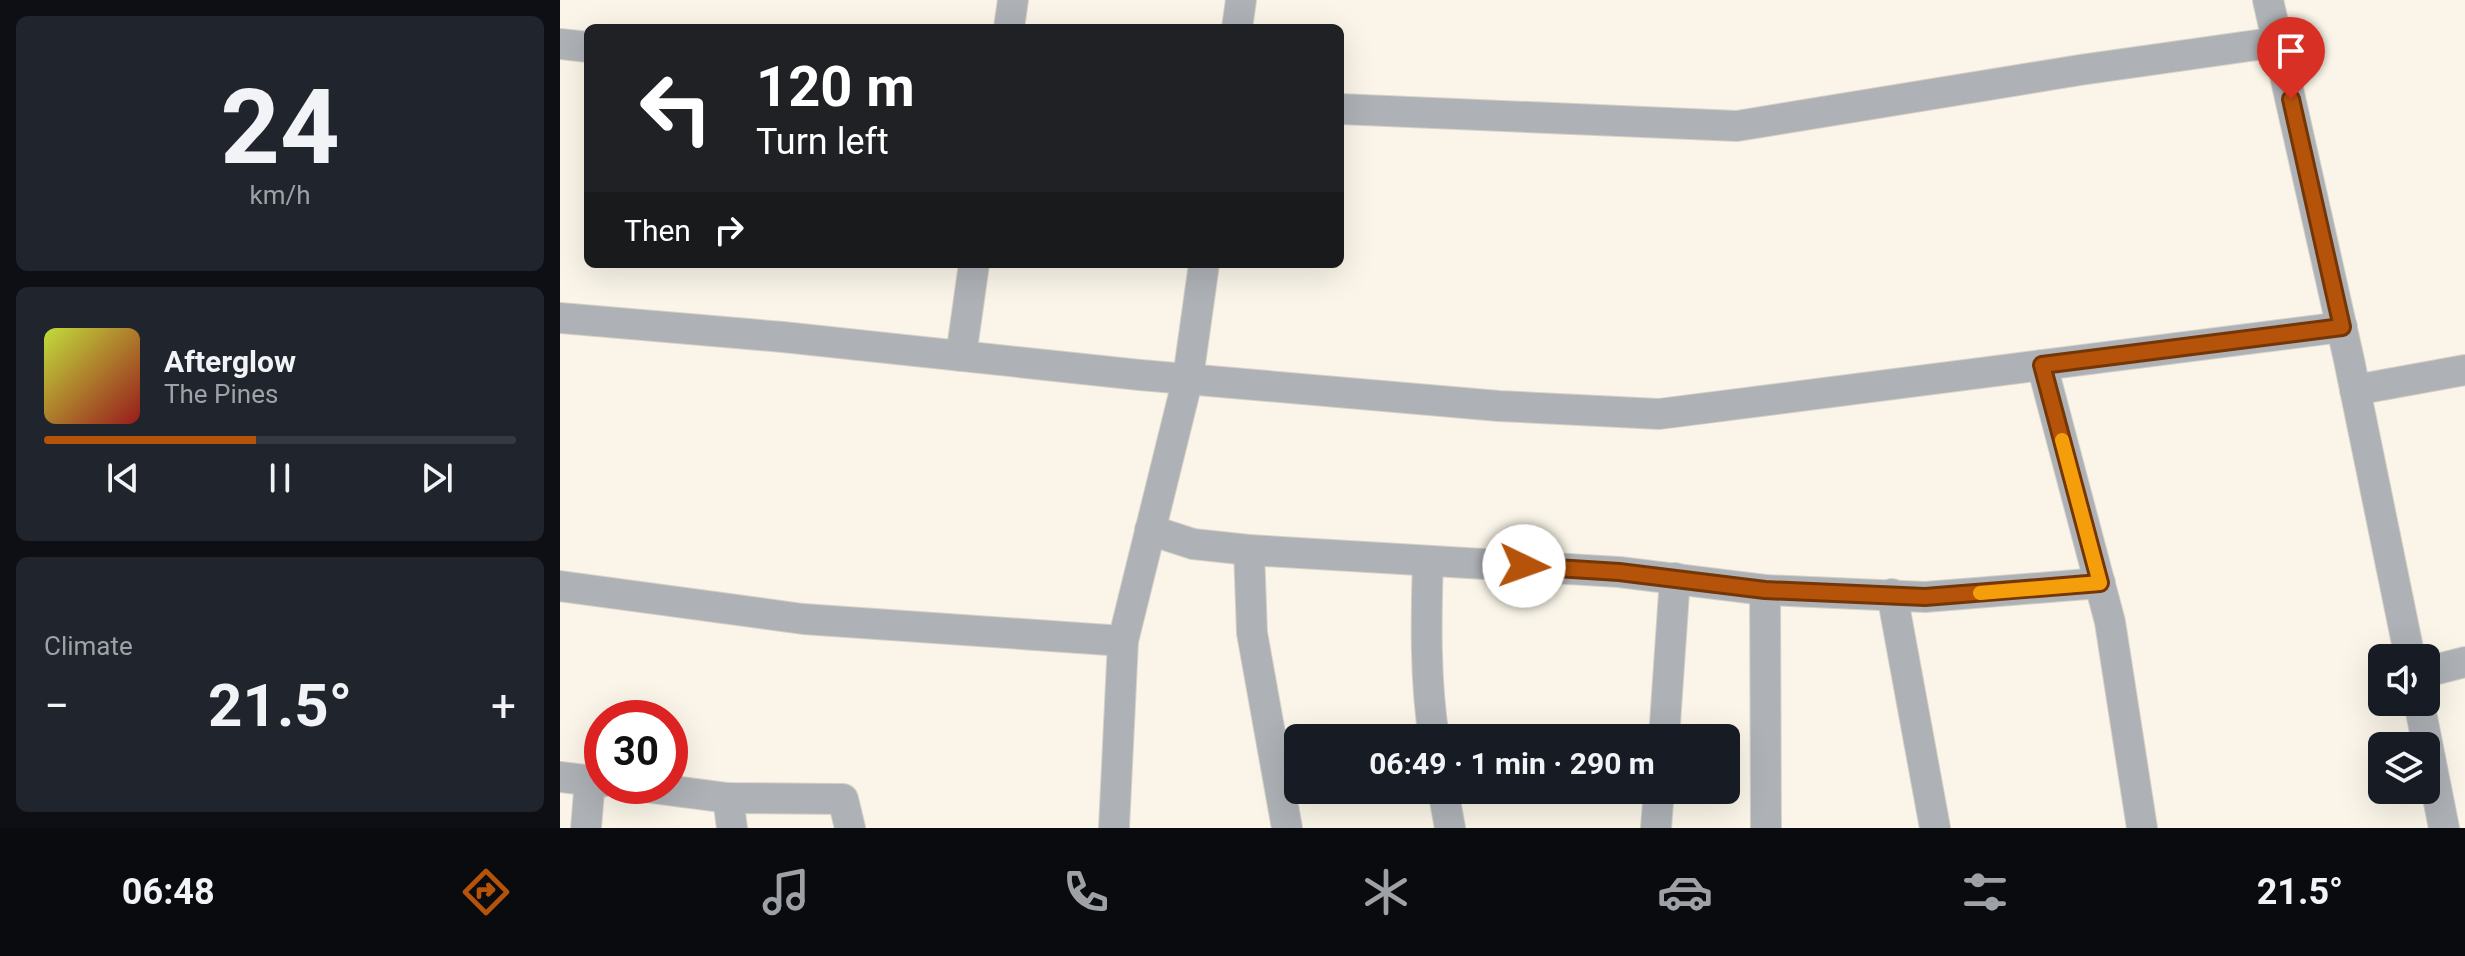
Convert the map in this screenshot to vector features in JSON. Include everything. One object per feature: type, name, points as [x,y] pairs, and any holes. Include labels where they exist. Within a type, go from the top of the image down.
[{"type":"street","points":[[1010,24],[1013,0]]},
{"type":"street","points":[[1238,24],[1241,0]]},
{"type":"street","points":[[2268,0],[2342,327],[2407,644]]},
{"type":"street","points":[[1344,109],[1737,126],[2080,70],[2278,42]]},
{"type":"street","points":[[560,44],[584,47]]},
{"type":"street","points":[[961,356],[973,268]]},
{"type":"street","points":[[1114,828],[1123,641],[1188,378],[1203,268]]},
{"type":"street","points":[[560,318],[1499,406],[1659,414],[2342,327]]},
{"type":"street","points":[[2042,365],[2110,622],[2142,828]]},
{"type":"street","points":[[2355,390],[2465,370]]},
{"type":"street","points":[[1150,530],[1193,544],[1249,550],[1619,572],[1765,590],[1925,597],[2100,583]]},
{"type":"street","points":[[1249,550],[1252,633],[1287,828]]},
{"type":"street","points":[[1428,561],[1426,621],[1432,724]]},
{"type":"street","points":[[1665,724],[1675,578]]},
{"type":"street","points":[[560,586],[803,619],[1123,641]]},
{"type":"street","points":[[1765,590],[1766,828]]},
{"type":"street","points":[[1892,594],[1935,828]]},
{"type":"street","points":[[2440,668],[2465,662]]},
{"type":"street","points":[[2422,716],[2444,828]]},
{"type":"street","points":[[688,793],[728,798],[843,799],[850,828]]},
{"type":"street","points":[[728,798],[732,828]]},
{"type":"street","points":[[585,804],[586,828]]},
{"type":"street","points":[[1446,804],[1450,828]]},
{"type":"street","points":[[1656,828],[1658,804]]},
{"type":"slow traffic","points":[[1980,593],[2100,583],[2062,440]]},
{"type":"route","points":[[1524,566],[1619,572],[1765,590],[1925,597],[2100,583],[2042,365],[2342,327],[2291,99]]}]
